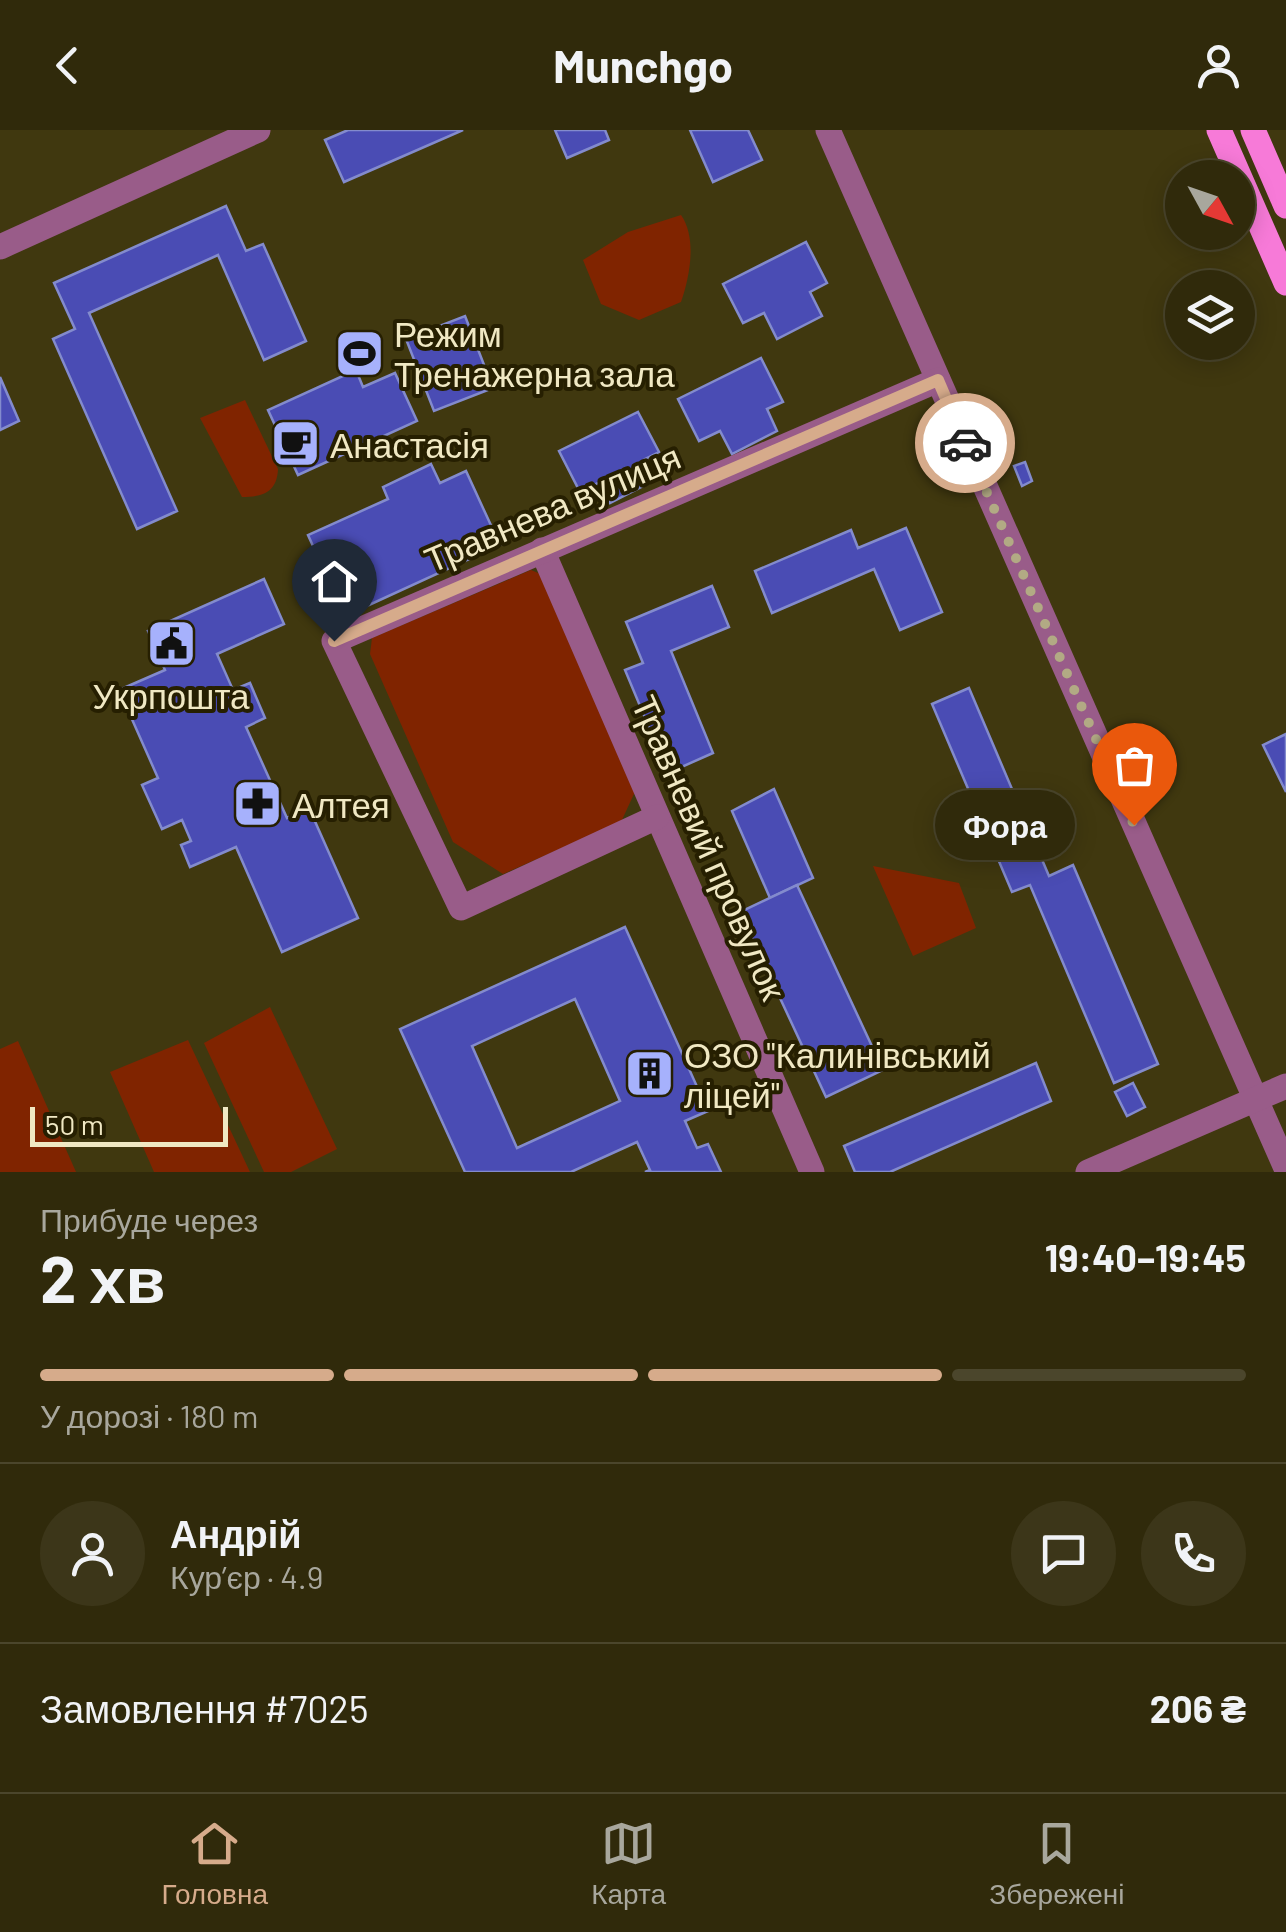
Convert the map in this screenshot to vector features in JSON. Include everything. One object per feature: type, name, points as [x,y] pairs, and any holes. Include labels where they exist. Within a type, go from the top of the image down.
[{"type":"main road","points":[[1219,130],[1286,284]]},
{"type":"main road","points":[[1254,130],[1286,206]]},
{"type":"street","points":[[828,130],[1286,1168]]},
{"type":"street","points":[[0,246],[254,131]]},
{"type":"street","name":"Травнева вулиця","points":[[657,817],[461,908],[334,641],[938,380]]},
{"type":"street","name":"Травневий провулок","points":[[542,550],[812,1172]]},
{"type":"street","points":[[1088,1172],[1286,1086]]},
{"type":"shaded area","points":[[681,215],[690,246],[681,302],[639,320],[601,304],[583,260],[628,232]]},
{"type":"shaded area","points":[[245,400],[278,469],[268,492],[242,497],[200,418]]},
{"type":"shaded area","points":[[531,570],[550,578],[639,783],[621,822],[503,874],[453,842],[370,654],[372,638]]},
{"type":"shaded area","points":[[873,866],[959,883],[976,928],[913,956]]},
{"type":"shaded area","points":[[270,1007],[337,1149],[291,1172],[264,1172],[204,1043]]},
{"type":"shaded area","points":[[188,1040],[250,1172],[154,1172],[110,1072]]},
{"type":"shaded area","points":[[18,1041],[76,1172],[0,1172],[0,1049]]},
{"type":"building","points":[[348,130],[463,130],[344,182],[325,140]]},
{"type":"building","points":[[555,130],[605,130],[609,140],[567,158]]},
{"type":"building","points":[[690,130],[748,130],[762,160],[713,182]]},
{"type":"building","points":[[226,206],[246,251],[263,244],[306,341],[264,360],[218,255],[89,313],[177,511],[137,529],[53,339],[75,329],[54,283]]},
{"type":"building","points":[[806,242],[827,283],[810,292],[822,316],[777,339],[764,313],[743,323],[723,284]]},
{"type":"building","points":[[465,316],[493,388],[434,411],[406,339]]},
{"type":"building","points":[[761,358],[783,402],[767,409],[777,431],[732,454],[720,431],[699,441],[678,399]]},
{"type":"building","points":[[356,370],[363,387],[395,373],[417,421],[298,475],[268,410]]},
{"type":"building","points":[[0,377],[19,421],[0,430]]},
{"type":"building","points":[[638,412],[659,452],[645,459],[655,480],[610,503],[600,482],[580,492],[559,451]]},
{"type":"building","points":[[1025,462],[1032,481],[1022,486],[1014,466]]},
{"type":"building","points":[[431,464],[440,483],[466,471],[500,545],[345,616],[308,535],[388,499],[383,487]]},
{"type":"building","points":[[906,528],[942,612],[900,630],[874,569],[772,613],[755,571],[851,530],[858,548]]},
{"type":"building","points":[[264,579],[284,624],[217,654],[233,690],[250,683],[265,718],[246,727],[287,818],[309,808],[358,918],[282,952],[236,847],[190,867],[181,845],[191,841],[182,820],[162,829],[142,785],[158,778],[119,690],[165,670],[148,631]]},
{"type":"building","points":[[712,586],[729,627],[671,651],[713,753],[668,773],[625,670],[643,663],[626,622]]},
{"type":"building","points":[[969,688],[1049,876],[1073,865],[1158,1064],[1114,1083],[1030,885],[1012,892],[932,704]]},
{"type":"building","points":[[1286,734],[1286,792],[1263,745]]},
{"type":"building","points":[[774,789],[813,878],[770,898],[732,811]]},
{"type":"building","points":[[797,885],[883,1070],[826,1097],[740,912]]},
{"type":"building","name":"ОЗО \"Калинівський ліцей\"","points":[[625,927],[708,1111],[685,1121],[697,1148],[708,1144],[721,1172],[645,1172],[650,1170],[637,1142],[571,1172],[465,1172],[400,1029]],"holes":[[[575,999],[620,1101],[517,1148],[472,1046]]]},
{"type":"building","points":[[1036,1063],[1051,1101],[890,1172],[855,1172],[844,1146]]},
{"type":"building","points":[[1133,1083],[1145,1107],[1127,1116],[1115,1092]]},
{"type":"way so far","points":[[965,443],[1134,825]]},
{"type":"place","name":"Режим Тренажерна зала","points":[[359,353]]},
{"type":"place","name":"Анастасія","points":[[295,444]]},
{"type":"place","name":"Укрпошта","points":[[171,643]]},
{"type":"place","name":"Алтея","points":[[257,804]]},
{"type":"place","name":"Фора","points":[[1134,825]]},
{"type":"place","name":"ОЗО \"Калинівський ліцей\"","points":[[649,1074]]},
{"type":"route","points":[[334,641],[938,380],[965,443]]}]
